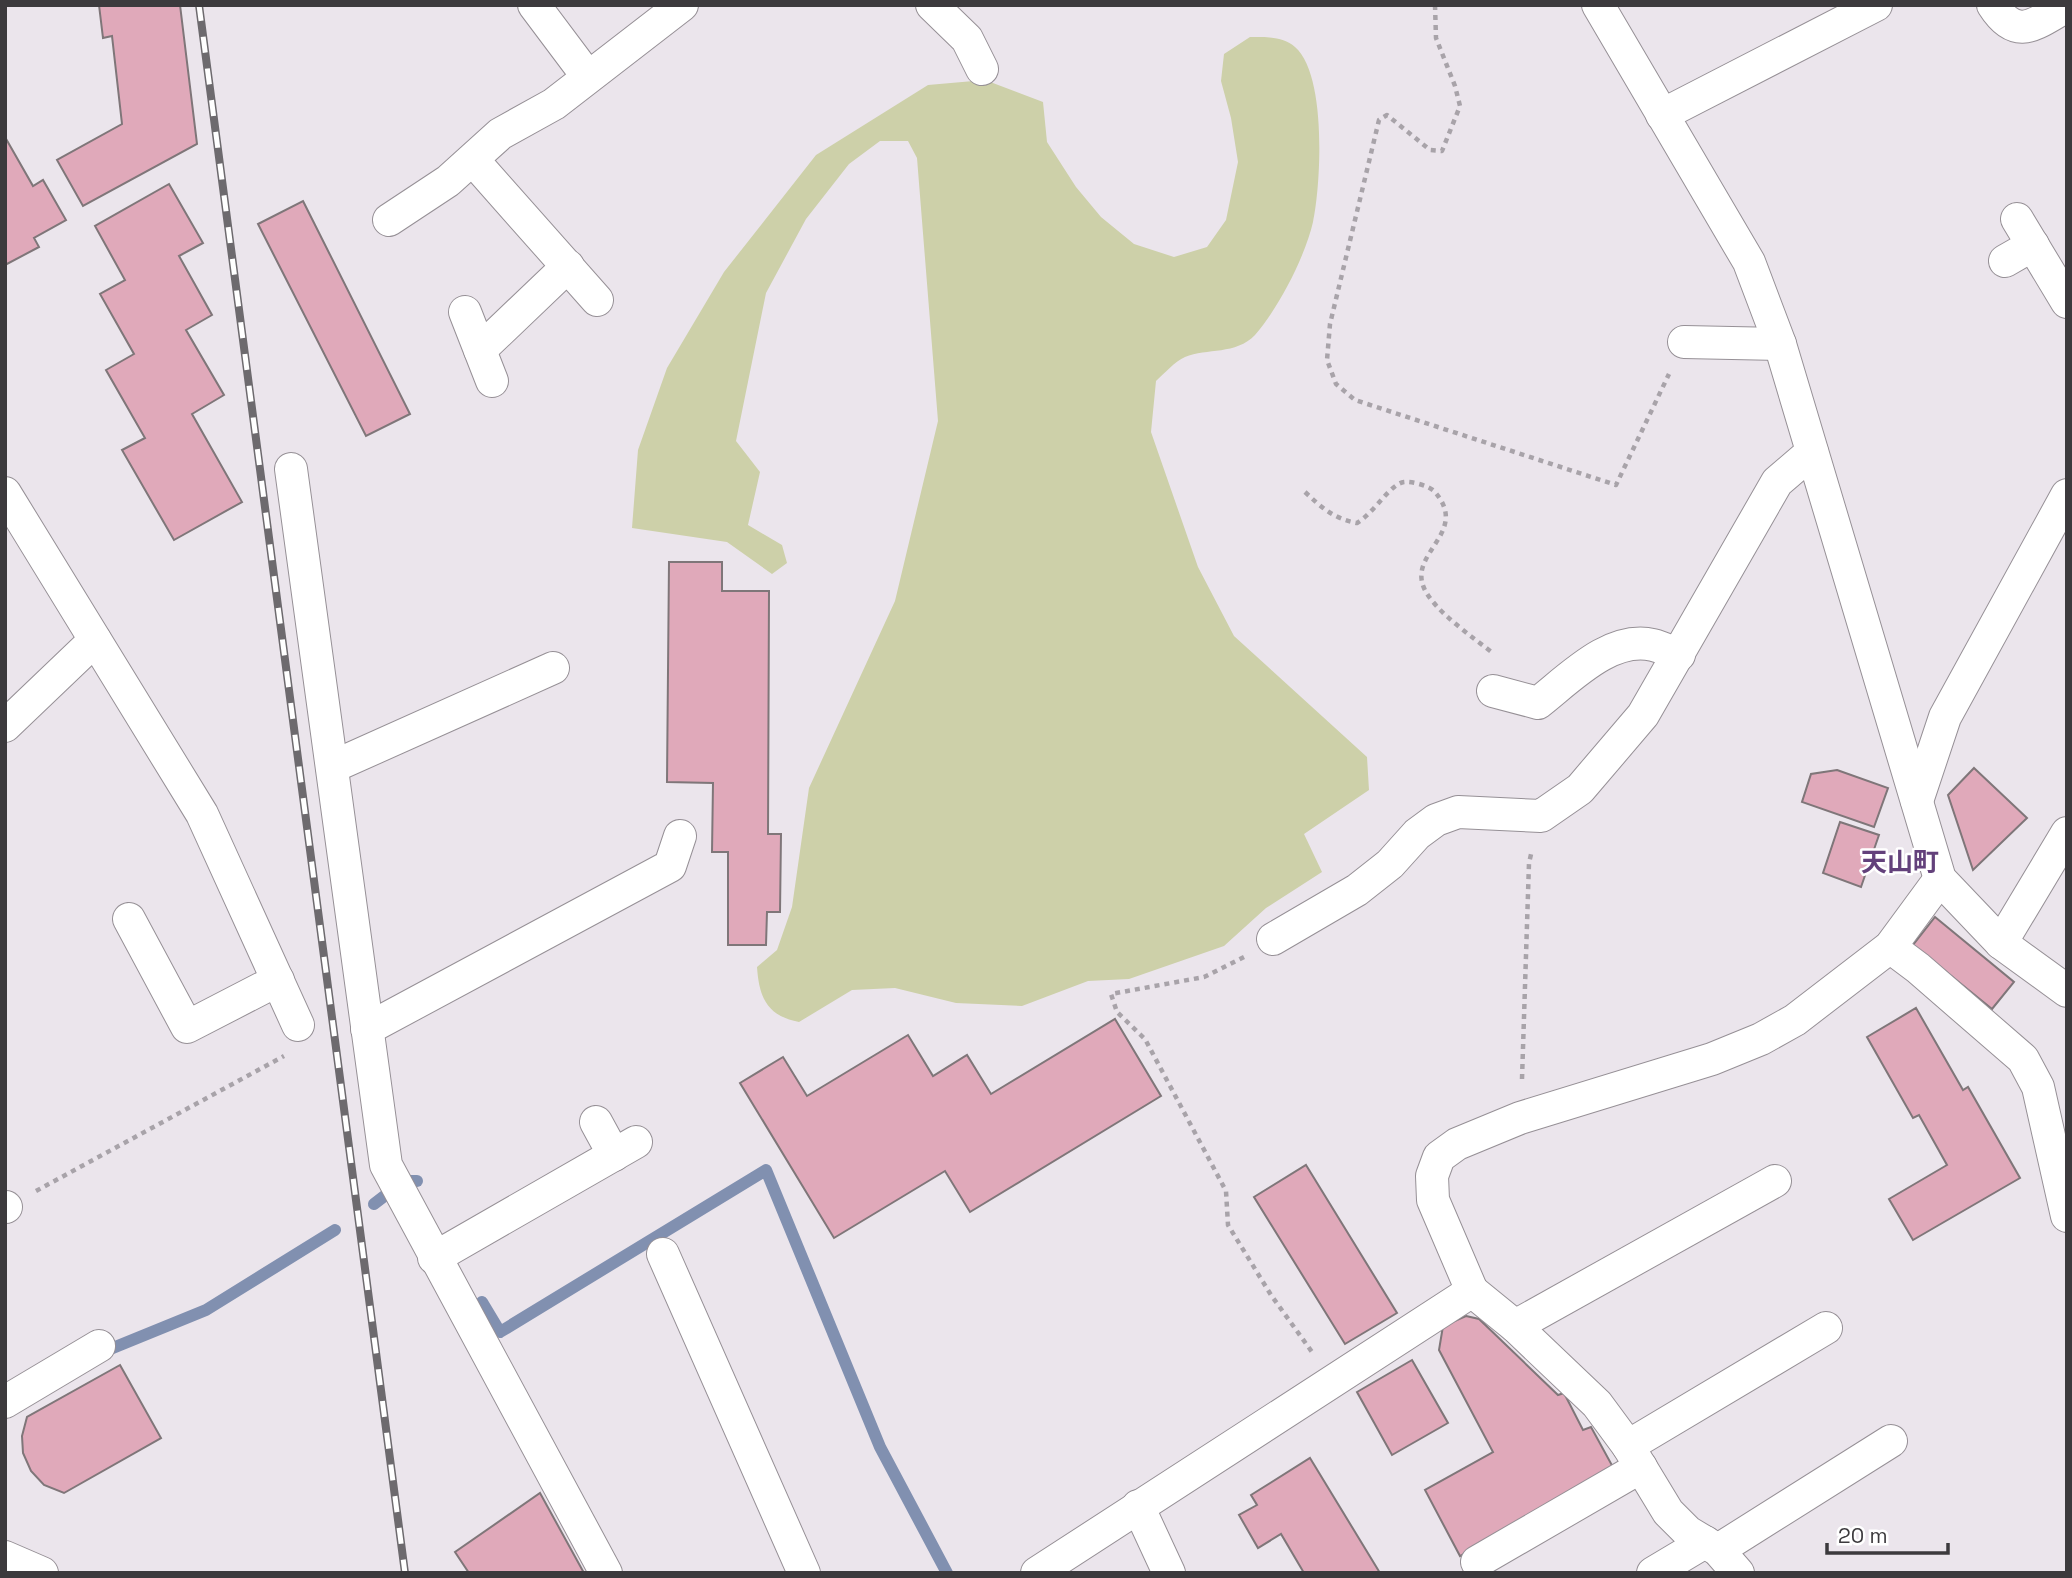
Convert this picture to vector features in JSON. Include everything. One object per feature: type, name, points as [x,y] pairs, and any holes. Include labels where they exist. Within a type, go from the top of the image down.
[{"type":"street","points":[[534,5],[588,77]]},
{"type":"street","points":[[389,220],[407,211],[473,160],[500,134],[554,104],[682,5]]},
{"type":"street","points":[[932,5],[967,39],[982,69]]},
{"type":"street","points":[[1598,5],[1749,262],[1780,344],[1940,879],[2001,943],[2067,991]]},
{"type":"street","points":[[1662,115],[1822,17],[1875,5]]},
{"type":"street","points":[[1993,5],[2006,23],[2017,28],[2029,27],[2067,6]]},
{"type":"street","points":[[473,160],[597,300]]},
{"type":"street","points":[[2005,261],[2025,232],[2067,302]]},
{"type":"street","points":[[480,350],[568,266]]},
{"type":"street","points":[[465,312],[492,380]]},
{"type":"street","points":[[1684,342],[1780,344]]},
{"type":"street","points":[[1273,939],[1357,890],[1390,864],[1417,834],[1436,820],[1458,812],[1541,816],[1580,789],[1643,715],[1777,482],[1812,452]]},
{"type":"street","points":[[290,468],[386,1165],[606,1573]]},
{"type":"street","points":[[5,493],[202,814],[298,1025]]},
{"type":"street","points":[[1917,801],[1945,717],[2067,495]]},
{"type":"street","points":[[5,726],[95,640]]},
{"type":"street","points":[[1493,691],[1538,703],[1575,672],[1630,644],[1653,645],[1679,655]]},
{"type":"street","points":[[332,768],[553,668]]},
{"type":"street","points":[[2001,943],[2067,833]]},
{"type":"street","points":[[368,1028],[670,866],[680,836]]},
{"type":"street","points":[[1721,1555],[1688,1532],[1668,1512],[1635,1457],[1597,1405],[1515,1326],[1472,1292],[1433,1200],[1432,1176],[1439,1157],[1457,1144],[1520,1118],[1712,1059],[1761,1039],[1795,1020],[1890,947],[1940,879]]},
{"type":"street","points":[[129,919],[187,1027],[278,980]]},
{"type":"street","points":[[1890,947],[2023,1059],[2038,1087],[2067,1216]]},
{"type":"street","points":[[434,1258],[625,1148],[596,1122]]},
{"type":"street","points":[[1515,1326],[1775,1181]]},
{"type":"street","points":[[663,1254],[804,1573]]},
{"type":"street","points":[[1037,1573],[1472,1292]]},
{"type":"street","points":[[1476,1562],[1826,1328]]},
{"type":"street","points":[[5,1402],[99,1346]]},
{"type":"street","points":[[1653,1573],[1721,1555],[1891,1441]]},
{"type":"street","points":[[1138,1506],[1169,1573]]},
{"type":"street","points":[[5,1557],[42,1573]]},
{"type":"path","points":[[1436,5],[1436,38],[1460,106],[1442,151],[1430,150],[1387,116],[1378,120],[1330,324],[1327,360],[1336,384],[1355,400],[1616,485],[1684,342]]},
{"type":"path","points":[[1305,492],[1326,512],[1341,520],[1357,523],[1369,516],[1390,489],[1397,485],[1405,482],[1431,487],[1445,503],[1448,520],[1422,571],[1423,587],[1438,606],[1546,697]]},
{"type":"path","points":[[1520,1118],[1528,863],[1541,816]]},
{"type":"path","points":[[1273,939],[1230,966],[1204,977],[1111,994],[1117,1012],[1145,1039],[1226,1191],[1228,1225],[1271,1295],[1332,1381]]},
{"type":"path","points":[[5,1207],[290,1053],[298,1025]]},
{"type":"green space","points":[[1250,37],[1274,38],[1290,43],[1305,61],[1312,81],[1319,131],[1318,183],[1313,222],[1290,282],[1255,335],[1239,346],[1185,357],[1156,381],[1151,432],[1198,567],[1234,636],[1367,757],[1369,790],[1304,834],[1322,872],[1266,908],[1224,946],[1129,979],[1088,981],[1022,1006],[956,1003],[895,988],[852,990],[799,1022],[779,1015],[772,1010],[763,996],[757,967],[777,950],[792,907],[809,788],[895,601],[938,421],[917,158],[908,141],[880,141],[849,164],[806,219],[766,293],[736,441],[760,472],[748,525],[782,545],[787,563],[772,574],[727,542],[632,528],[638,450],[667,368],[724,272],[816,155],[928,85],[985,80],[1043,102],[1047,142],[1076,187],[1101,217],[1134,244],[1174,257],[1207,247],[1226,220],[1238,162],[1231,118],[1221,81],[1224,54]]},
{"type":"building","points":[[99,5],[180,5],[197,144],[83,206],[57,160],[122,124],[112,36],[103,38]]},
{"type":"building","points":[[5,137],[33,186],[43,180],[66,220],[34,238],[39,247],[5,265]]},
{"type":"building","points":[[169,184],[203,243],[179,256],[212,315],[186,330],[224,395],[192,414],[242,502],[174,540],[122,450],[145,438],[106,370],[134,354],[100,294],[125,280],[95,226]]},
{"type":"building","points":[[303,201],[410,414],[366,436],[258,224]]},
{"type":"building","points":[[669,562],[722,562],[722,591],[769,591],[768,834],[781,834],[780,912],[767,912],[766,945],[728,945],[728,852],[712,852],[713,783],[667,782]]},
{"type":"building","points":[[1974,768],[2027,818],[1973,870],[1948,795]]},
{"type":"building","points":[[1837,770],[1888,788],[1874,827],[1802,802],[1811,774]]},
{"type":"building","points":[[1840,822],[1879,835],[1861,887],[1823,873]]},
{"type":"building","points":[[1935,917],[2014,982],[1992,1009],[1913,945]]},
{"type":"building","points":[[1916,1008],[1963,1090],[1968,1087],[2020,1178],[1913,1240],[1889,1199],[1947,1165],[1919,1115],[1913,1118],[1867,1037]]},
{"type":"building","points":[[1115,1019],[1161,1096],[970,1212],[945,1171],[834,1238],[740,1083],[783,1057],[807,1096],[908,1035],[933,1076],[967,1055],[991,1094]]},
{"type":"building","points":[[1306,1165],[1397,1313],[1345,1344],[1254,1197]]},
{"type":"building","points":[[1466,1316],[1479,1319],[1558,1395],[1564,1393],[1583,1430],[1591,1427],[1614,1469],[1460,1556],[1425,1490],[1493,1452],[1439,1350],[1443,1326]]},
{"type":"building","points":[[1412,1360],[1448,1423],[1392,1455],[1357,1392]]},
{"type":"building","points":[[120,1365],[161,1438],[64,1493],[44,1485],[31,1471],[23,1453],[22,1436],[27,1417]]},
{"type":"building","points":[[1310,1458],[1380,1573],[1304,1573],[1281,1534],[1258,1548],[1239,1515],[1257,1505],[1251,1495]]},
{"type":"building","points":[[540,1493],[584,1573],[469,1573],[455,1552]]},
{"type":"waterway","points":[[482,1302],[500,1332],[766,1170],[880,1447],[947,1573]]},
{"type":"waterway","points":[[410,1181],[417,1181]]},
{"type":"waterway","points":[[374,1204],[387,1194]]},
{"type":"waterway","points":[[98,1354],[206,1310],[335,1230]]},
{"type":"railway","points":[[199,5],[405,1573]]},
{"type":"district","name":"天山町","points":[[1900,862]]}]
